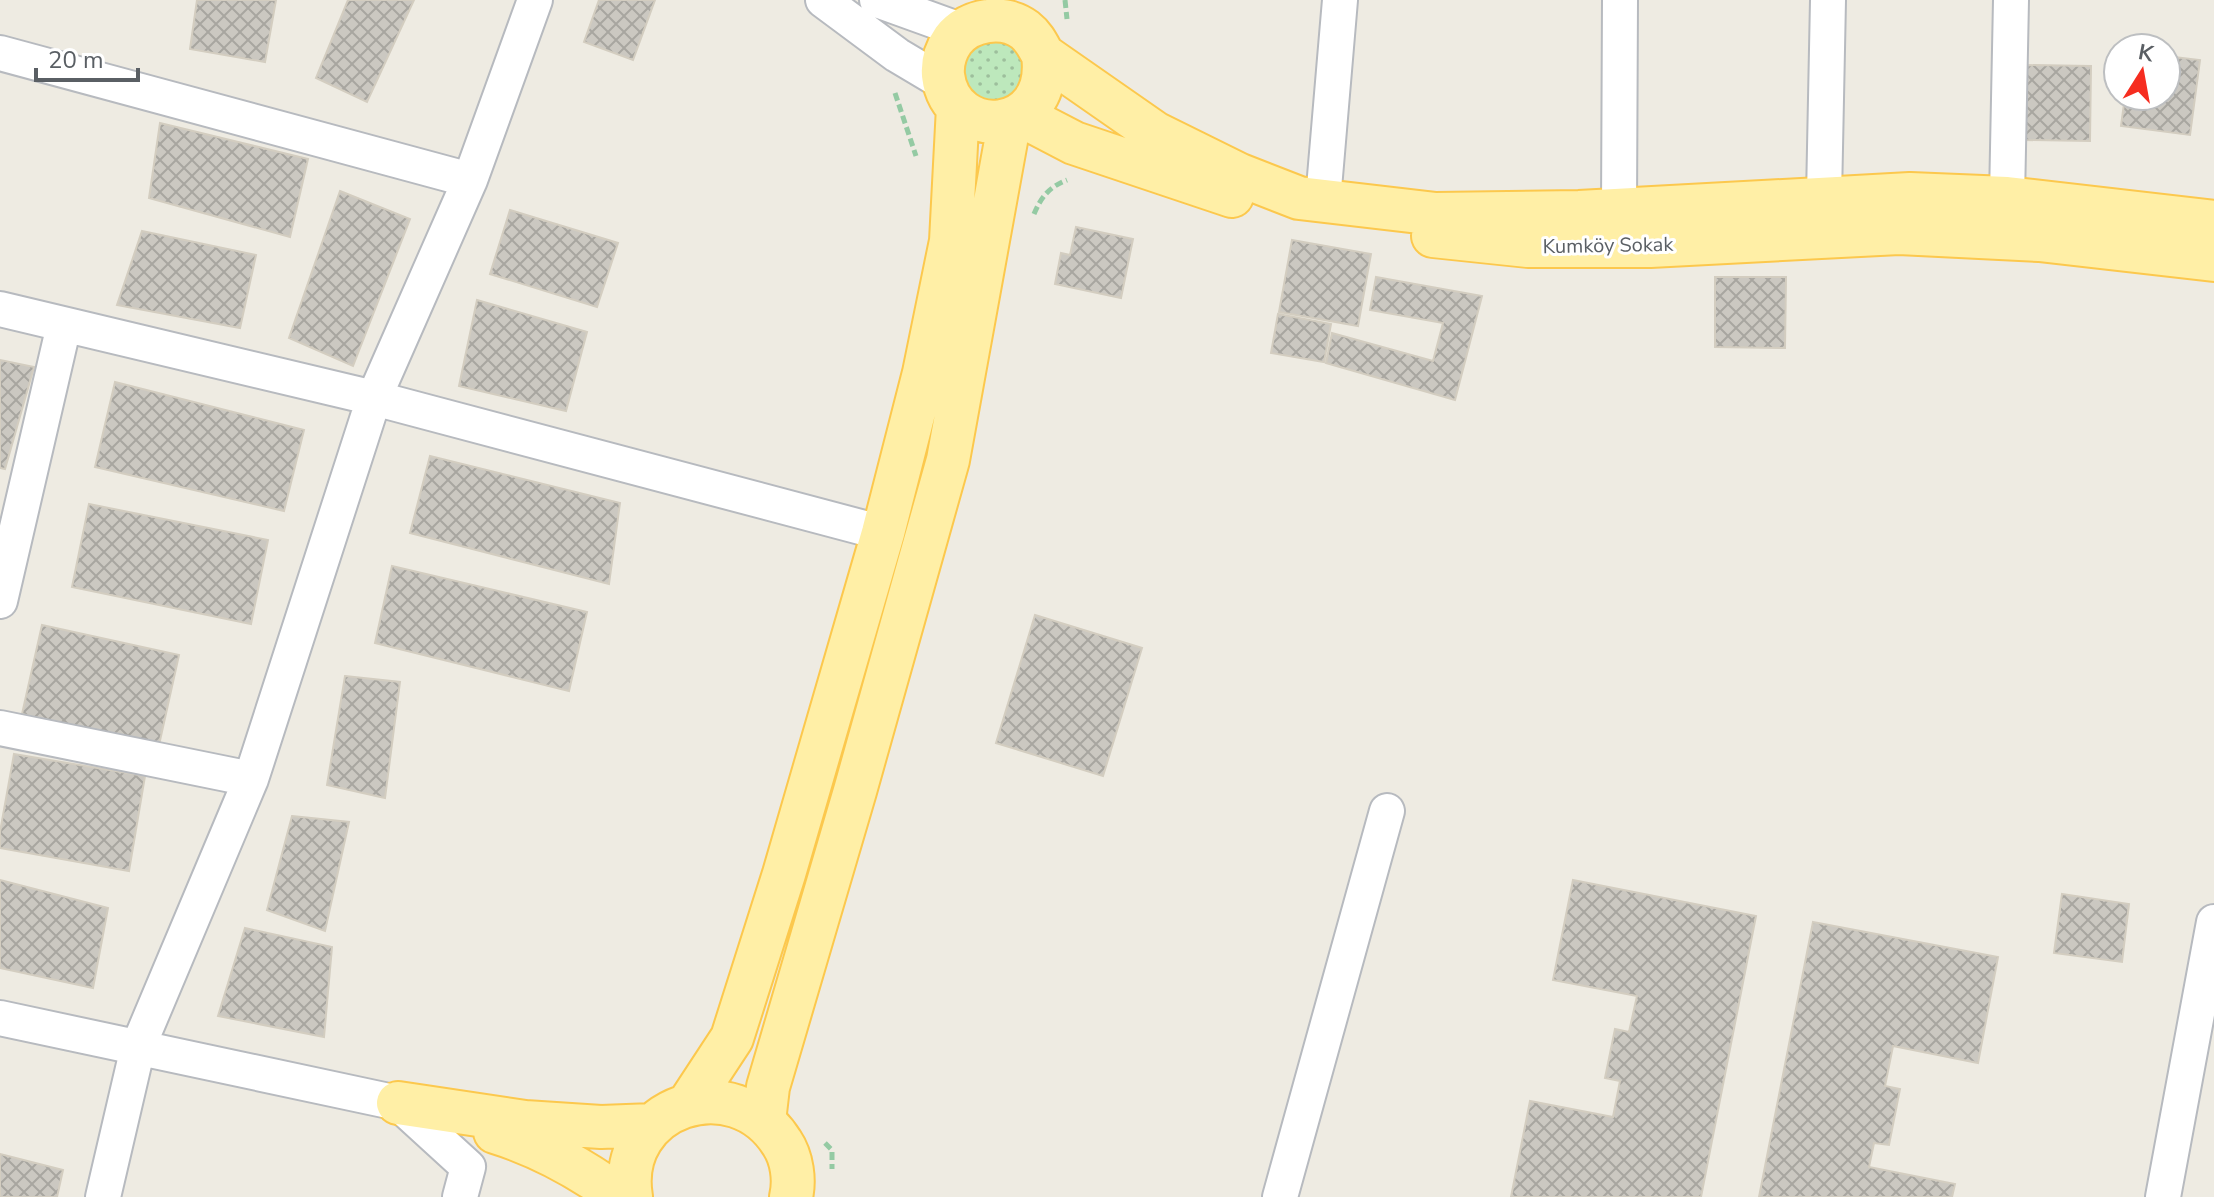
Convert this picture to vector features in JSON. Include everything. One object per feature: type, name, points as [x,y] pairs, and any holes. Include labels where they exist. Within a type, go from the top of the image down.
[{"type":"main road","points":[[951,95],[971,117],[988,122],[1015,117],[1034,104],[1046,73],[1039,48],[1036,0]]},
{"type":"main road","points":[[631,1197],[631,1166],[639,1144],[670,1115],[732,1038],[784,874],[883,533],[924,373],[951,241],[951,95],[943,68],[946,53],[973,18],[1010,23],[1024,30],[1039,48]]},
{"type":"main road","name":"Kumköy Sokak","points":[[1039,48],[1155,133],[1240,175],[1299,198],[1436,214],[1619,209],[1910,194],[2007,198],[2214,222]]},
{"type":"main road","points":[[764,1121],[768,1087],[948,460],[1015,117]]},
{"type":"main road","name":"Kumköy Sokak","points":[[1015,117],[1074,143],[1260,206],[1312,220],[1429,236],[1528,246],[1635,246],[1848,234],[1942,234],[2039,240],[2214,260]]},
{"type":"main road","points":[[398,1103],[525,1122],[601,1127],[670,1115],[701,1102],[729,1103],[754,1113],[774,1131],[786,1149],[798,1195]]},
{"type":"main road","points":[[398,1103],[520,1140],[589,1174],[620,1197]]},
{"type":"street","points":[[103,1197],[138,1047],[251,779],[374,398],[470,180],[535,0]]},
{"type":"street","points":[[823,0],[951,95]]},
{"type":"street","points":[[877,0],[973,18]]},
{"type":"street","points":[[1323,200],[1340,0]]},
{"type":"street","points":[[1619,209],[1620,0]]},
{"type":"street","points":[[1824,197],[1828,0]]},
{"type":"street","points":[[2007,198],[2011,0]]},
{"type":"street","points":[[0,53],[470,180]]},
{"type":"street","points":[[0,309],[374,398],[883,533]]},
{"type":"street","points":[[0,601],[64,325]]},
{"type":"street","points":[[0,728],[251,779]]},
{"type":"street","points":[[1280,1197],[1387,811]]},
{"type":"street","points":[[2163,1197],[2214,927]]},
{"type":"street","points":[[0,1018],[398,1103],[468,1167],[460,1197]]},
{"type":"path","points":[[890,82],[916,158]]},
{"type":"path","points":[[1030,225],[1040,198],[1057,184],[1072,178]]},
{"type":"path","points":[[819,1138],[832,1150],[834,1165]]},
{"type":"green space","points":[[995,40],[1007,42],[1017,49],[1024,59],[1024,83],[1017,93],[1007,100],[995,102],[983,100],[973,93],[966,83],[964,71],[966,59],[973,49],[983,42]]},
{"type":"building","points":[[197,0],[276,0],[265,62],[190,49]]},
{"type":"building","points":[[348,0],[414,0],[367,102],[316,78]]},
{"type":"building","points":[[599,0],[655,0],[633,60],[584,42]]},
{"type":"building","points":[[2182,58],[2200,60],[2190,135],[2121,126],[2123,112],[2182,112]]},
{"type":"building","points":[[2025,65],[2091,66],[2090,141],[2025,140]]},
{"type":"building","points":[[160,123],[308,159],[290,237],[149,198]]},
{"type":"building","points":[[340,191],[410,219],[353,366],[289,338]]},
{"type":"building","points":[[510,210],[618,243],[597,307],[490,274]]},
{"type":"building","points":[[1076,227],[1133,239],[1121,298],[1055,284],[1061,253],[1070,255]]},
{"type":"building","points":[[142,231],[256,255],[240,328],[117,305]]},
{"type":"building","points":[[1292,240],[1371,254],[1358,326],[1279,312]]},
{"type":"building","points":[[1376,277],[1482,296],[1455,400],[1326,363],[1332,333],[1433,361],[1443,323],[1370,310]]},
{"type":"building","points":[[1715,277],[1786,277],[1785,348],[1715,347]]},
{"type":"building","points":[[477,300],[587,332],[566,411],[459,386]]},
{"type":"building","points":[[1278,314],[1331,324],[1324,362],[1271,353]]},
{"type":"building","points":[[0,360],[34,367],[5,469],[0,468]]},
{"type":"building","points":[[115,382],[304,430],[284,511],[95,467]]},
{"type":"building","points":[[430,456],[620,503],[609,584],[410,533]]},
{"type":"building","points":[[89,504],[268,540],[251,624],[72,587]]},
{"type":"building","points":[[392,566],[587,612],[569,691],[375,643]]},
{"type":"building","points":[[1035,615],[1142,648],[1103,776],[996,743]]},
{"type":"building","points":[[42,625],[179,655],[159,745],[22,714]]},
{"type":"building","points":[[345,676],[400,682],[385,798],[327,785]]},
{"type":"building","points":[[14,754],[145,776],[129,871],[0,848]]},
{"type":"building","points":[[292,816],[349,822],[325,931],[267,910]]},
{"type":"building","points":[[0,880],[108,908],[93,988],[0,968]]},
{"type":"building","points":[[1573,880],[1756,916],[1701,1197],[1511,1197],[1530,1101],[1613,1117],[1620,1081],[1605,1078],[1615,1029],[1629,1032],[1637,996],[1553,980]]},
{"type":"building","points":[[2062,894],[2129,904],[2122,962],[2054,953]]},
{"type":"building","points":[[1813,922],[1998,957],[1978,1063],[1893,1046],[1885,1086],[1900,1089],[1889,1145],[1874,1143],[1869,1167],[1955,1184],[1952,1197],[1759,1197]]},
{"type":"building","points":[[245,928],[332,947],[324,1037],[218,1016]]},
{"type":"building","points":[[0,1154],[63,1170],[57,1197],[0,1197]]}]
